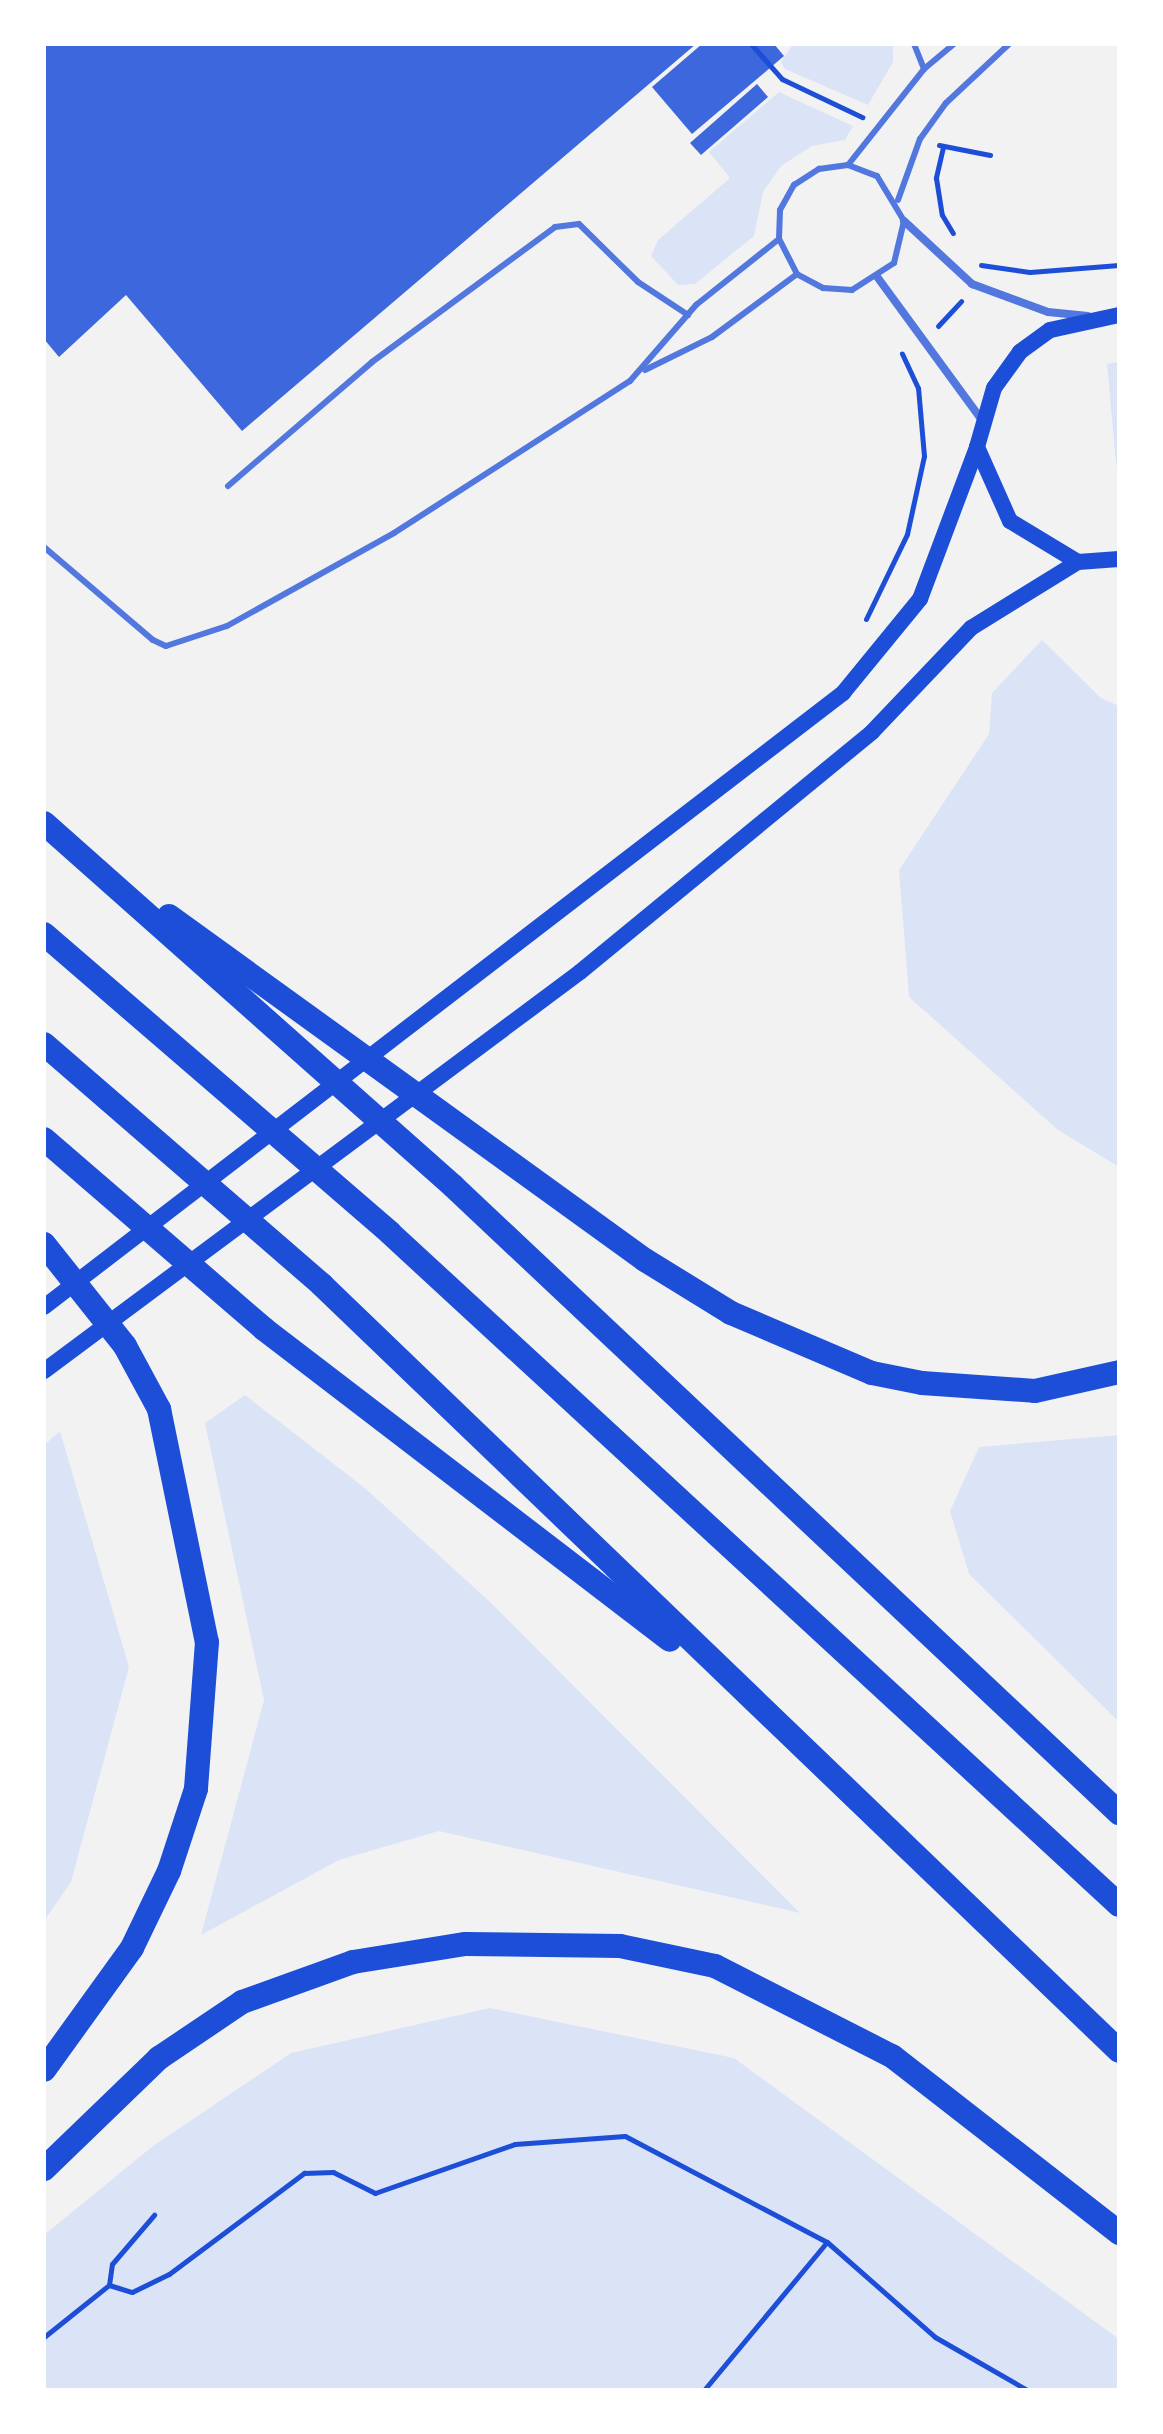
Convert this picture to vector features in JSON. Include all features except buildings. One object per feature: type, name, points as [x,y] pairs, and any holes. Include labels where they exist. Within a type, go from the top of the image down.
[{"type":"highway","points":[[44,823],[453,1186],[1119,1813]]},
{"type":"highway","points":[[88,860],[319,1018],[496,1153],[731,1313],[872,1373],[1035,1391],[1119,1372]]},
{"type":"highway","points":[[44,934],[390,1233],[1119,1905]]},
{"type":"highway","points":[[44,1044],[322,1285],[760,1710],[1119,2051]]},
{"type":"highway","points":[[44,1139],[264,1329],[760,1710]]},
{"type":"highway","points":[[44,1244],[125,1346],[159,1409],[207,1642],[196,1789],[169,1871],[132,1948],[44,2070]]},
{"type":"highway","points":[[44,2169],[159,2058],[242,2002],[353,1962],[466,1944],[620,1946],[715,1966],[892,2056],[1119,2233]]},
{"type":"main road","points":[[44,1307],[843,693],[920,599],[977,447],[982,420],[1020,352],[1050,330],[1092,317],[1119,315]]},
{"type":"main road","points":[[977,447],[1010,521],[1078,562]]},
{"type":"main road","points":[[44,1371],[580,972],[872,732],[971,628],[1078,562],[1119,559]]},
{"type":"street","points":[[904,221],[972,284],[1048,312],[1092,317]]},
{"type":"street","points":[[878,278],[925,338],[982,420]]},
{"type":"lane","points":[[914,44],[924,69]]},
{"type":"lane","points":[[848,165],[876,124],[924,69],[954,44]]},
{"type":"lane","points":[[898,200],[920,139],[946,103],[1009,44]]},
{"type":"lane","points":[[848,165],[877,176],[898,200],[904,221],[894,263],[878,278],[852,290],[823,288],[797,274],[779,239],[780,210],[794,185],[819,169],[848,165]]},
{"type":"lane","points":[[228,486],[372,362],[555,227],[579,224],[638,282],[688,315]]},
{"type":"lane","points":[[642,372],[688,315],[779,239]]},
{"type":"lane","points":[[44,547],[153,640],[166,646],[227,626],[394,533],[642,372],[712,337],[797,274]]},
{"type":"path","points":[[751,44],[782,79],[876,124]]},
{"type":"path","points":[[920,139],[990,155]]},
{"type":"path","points":[[943,146],[936,178],[942,215],[961,246]]},
{"type":"path","points":[[972,253],[984,260],[1030,272],[1119,265]]},
{"type":"path","points":[[857,632],[889,577],[918,495],[924,415],[901,352],[925,338],[972,284],[984,260]]},
{"type":"path","points":[[109,2285],[132,2292],[169,2274],[304,2173],[333,2172],[375,2193],[515,2144],[625,2136],[827,2242],[935,2337],[1027,2390]]},
{"type":"path","points":[[44,2337],[109,2285],[112,2264],[154,2215]]},
{"type":"path","points":[[704,2390],[827,2242]]},
{"type":"shaded area","points":[[793,44],[893,44],[893,62],[868,105],[785,69],[781,62]]},
{"type":"shaded area","points":[[779,92],[853,126],[845,140],[812,146],[781,166],[763,192],[754,236],[695,284],[678,285],[651,256],[658,240],[730,178],[709,152]]},
{"type":"shaded area","points":[[1119,362],[1119,494],[1107,364]]},
{"type":"shaded area","points":[[1042,640],[1101,698],[1119,706],[1119,1167],[1058,1130],[909,997],[899,870],[989,734],[992,693]]},
{"type":"shaded area","points":[[245,1395],[366,1489],[489,1601],[800,1913],[439,1831],[339,1860],[201,1935],[264,1700],[205,1423]]},
{"type":"shaded area","points":[[60,1431],[129,1667],[71,1882],[44,1921],[44,1445]]},
{"type":"shaded area","points":[[1119,1435],[1119,1722],[969,1574],[950,1511],[979,1447]]},
{"type":"shaded area","points":[[490,2008],[734,2058],[1119,2339],[1119,2390],[44,2390],[44,2235],[153,2146],[291,2053]]}]
